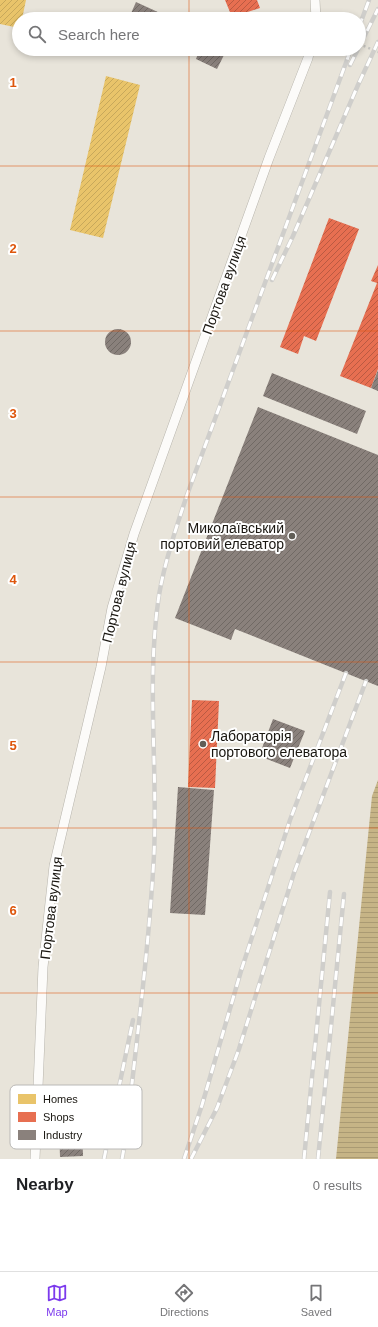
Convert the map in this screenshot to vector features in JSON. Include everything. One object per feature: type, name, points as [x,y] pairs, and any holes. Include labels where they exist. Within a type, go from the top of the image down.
[{"type":"lane","points":[[315,0],[316,12]]},
{"type":"lane","name":"Портова вулиця","points":[[38,1085],[43,967],[54,866],[100,667],[112,608],[136,527],[269,158],[308,56]]},
{"type":"lane","name":"Портова вулиця","points":[[35,1149],[35,1159]]},
{"type":"path","points":[[366,47],[378,52]]},
{"type":"shaded area","points":[[378,780],[378,1159],[336,1159],[372,796]]},
{"type":"building: Homes","points":[[0,0],[26,0],[23,12],[12,12],[12,27],[0,24]]},
{"type":"building: Homes","points":[[106,76],[140,85],[103,238],[70,230]]},
{"type":"building: Shops","points":[[225,0],[257,0],[260,8],[248,12],[230,12]]},
{"type":"building: Shops","points":[[329,218],[359,229],[316,341],[304,336],[298,354],[280,347]]},
{"type":"building: Shops","points":[[378,265],[378,369],[371,388],[340,376],[377,283],[371,281]]},
{"type":"building: Shops","name":"Лабораторія портового елеватора","points":[[192,700],[219,701],[215,788],[188,787]]},
{"type":"building: Industry","points":[[136,2],[158,12],[132,12]]},
{"type":"building: Industry","points":[[197,56],[224,56],[217,69],[196,59]]},
{"type":"building: Industry","points":[[118,329],[127,333],[131,342],[127,351],[118,355],[109,351],[105,342],[109,333]]},
{"type":"building: Industry","points":[[378,370],[378,391],[371,388]]},
{"type":"building: Industry","points":[[272,373],[366,411],[357,434],[263,396]]},
{"type":"building: Industry","name":"Миколаївський портовий елеватор","points":[[258,407],[378,455],[378,686],[235,629],[231,640],[175,618]]},
{"type":"building: Industry","points":[[273,719],[305,731],[290,768],[259,756]]},
{"type":"building: Industry","points":[[178,787],[214,790],[205,915],[170,913]]},
{"type":"building: Industry","points":[[60,1149],[83,1149],[83,1156],[60,1157]]},
{"type":"railway","points":[[365,12],[369,0]]},
{"type":"railway","points":[[366,33],[378,9]]},
{"type":"railway","points":[[272,280],[293,236],[378,42]]},
{"type":"railway","points":[[132,1085],[152,890],[155,823],[153,660],[155,627],[161,582],[187,495],[348,56]]},
{"type":"railway","points":[[350,65],[354,56]]},
{"type":"railway","points":[[184,1159],[202,1105],[241,971],[290,820],[346,673]]},
{"type":"railway","points":[[191,1159],[217,1108],[239,1049],[294,873],[366,681]]},
{"type":"railway","points":[[304,1159],[330,892]]},
{"type":"railway","points":[[318,1159],[344,894]]},
{"type":"railway","points":[[119,1085],[133,1020]]},
{"type":"railway","points":[[104,1159],[106,1149]]},
{"type":"railway","points":[[122,1159],[124,1149]]},
{"type":"place","name":"Миколаївський портовий елеватор","points":[[292,536]]},
{"type":"place","name":"Лабораторія портового елеватора","points":[[203,744]]}]
